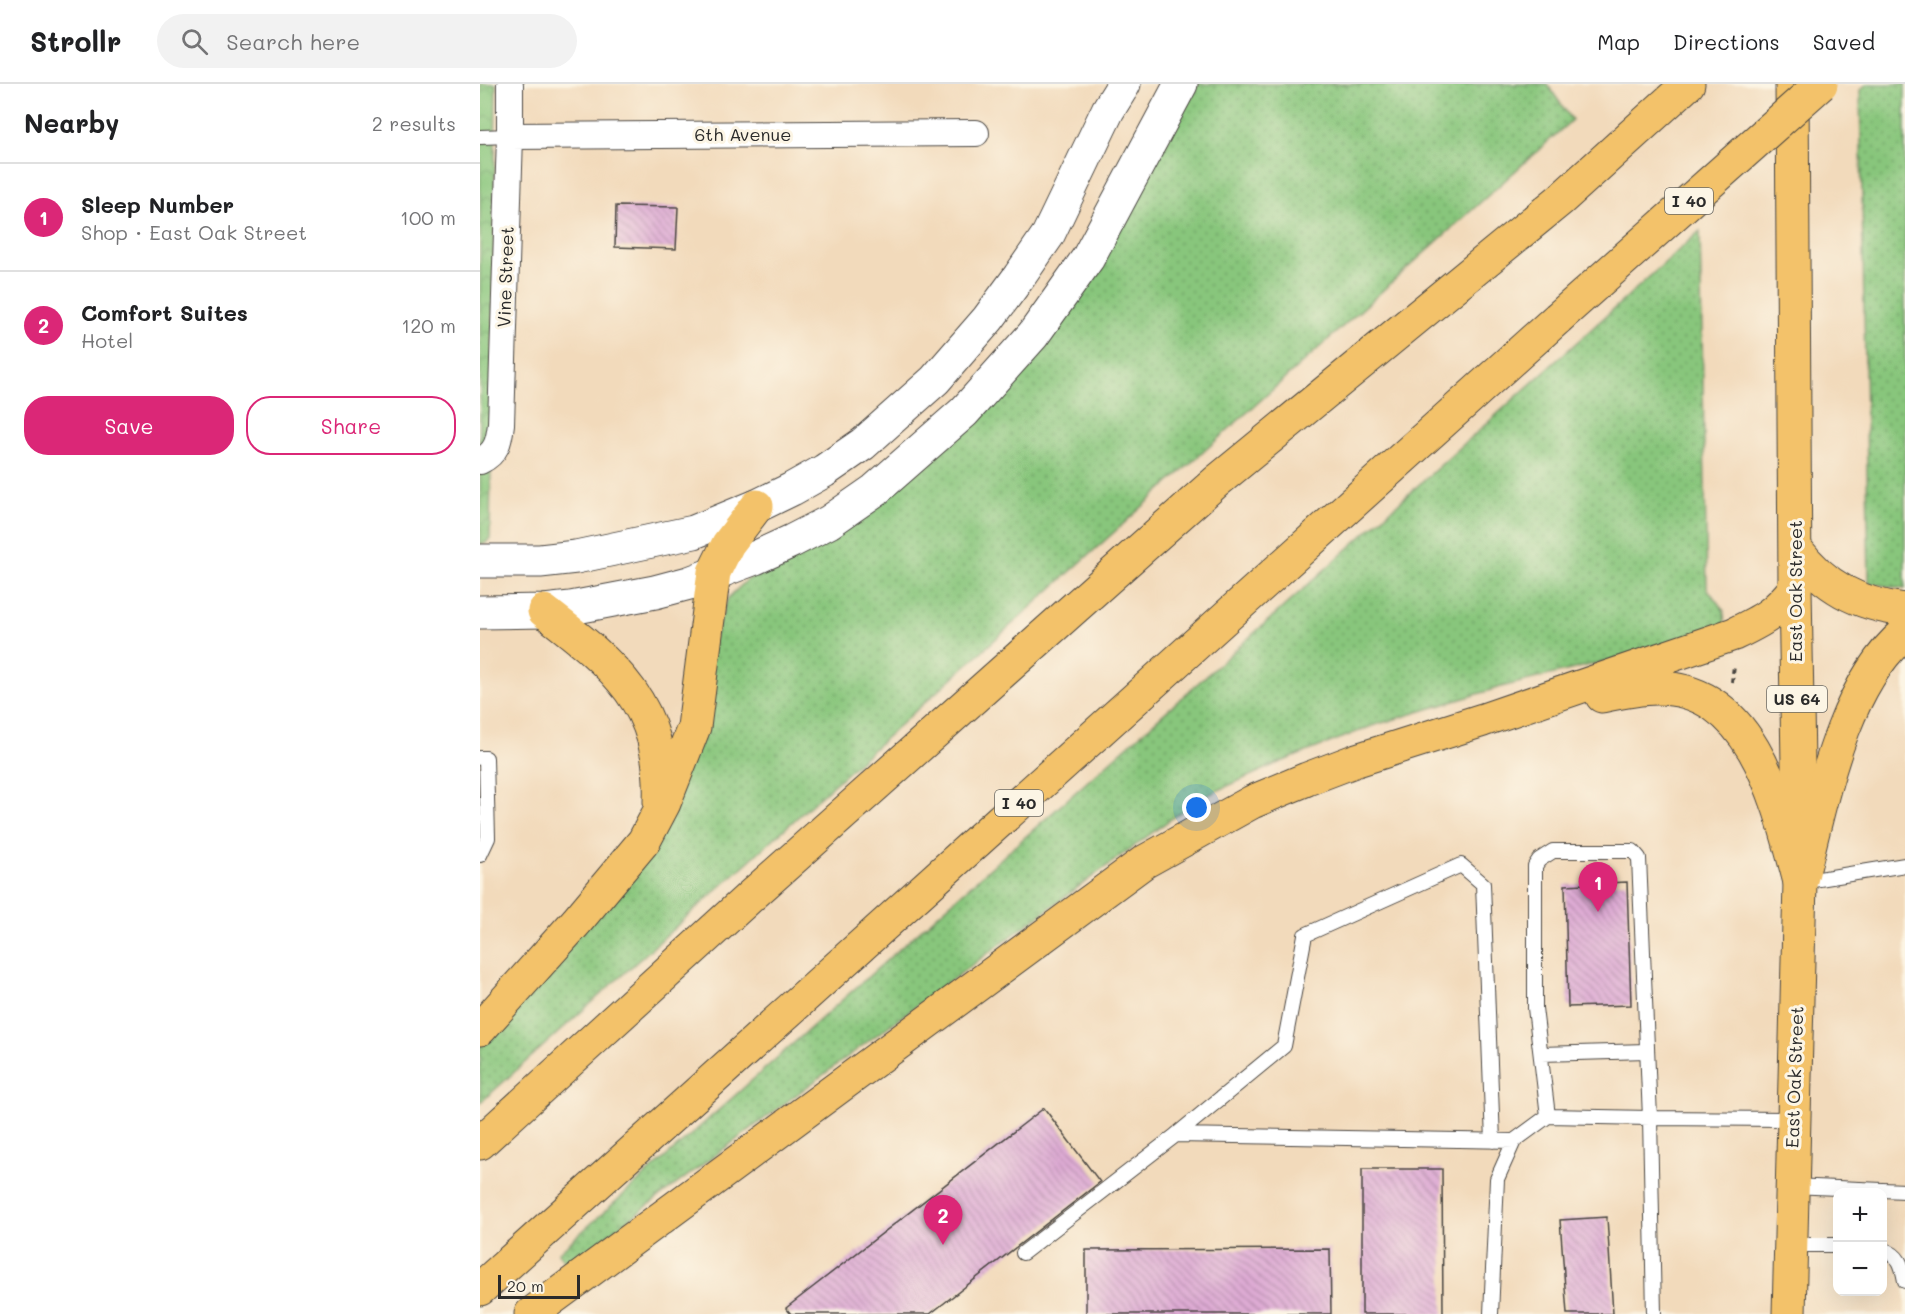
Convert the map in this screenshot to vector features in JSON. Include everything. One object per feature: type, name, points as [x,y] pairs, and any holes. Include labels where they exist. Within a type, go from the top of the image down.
[{"type":"highway","points":[[480,1143],[760,887],[1216,482],[1560,200],[1688,84]]},
{"type":"highway","name":"East Oak Street","points":[[1789,1314],[1800,882],[1795,588],[1792,84]]},
{"type":"highway","name":"I 40","points":[[480,1289],[1821,84]]},
{"type":"highway","points":[[644,841],[664,803],[694,727],[714,572],[728,544],[757,506]]},
{"type":"highway","points":[[1796,549],[1818,576],[1840,590],[1865,602],[1905,610]]},
{"type":"highway","points":[[531,1314],[1144,862],[1252,802],[1357,760],[1483,720],[1734,634],[1765,619],[1782,606],[1795,588]]},
{"type":"highway","points":[[480,1029],[577,921],[644,841],[658,815],[661,787],[657,752],[644,713],[619,675],[603,658],[544,611]]},
{"type":"highway","points":[[1800,882],[1835,755],[1852,710],[1882,658],[1905,633]]},
{"type":"highway","points":[[1483,720],[1636,689],[1659,688],[1686,692],[1707,701],[1736,725],[1754,750],[1769,779],[1780,809],[1800,882]]},
{"type":"street","name":"Vine Street","points":[[480,461],[490,456],[495,450],[501,424],[510,84]]},
{"type":"street","points":[[480,561],[558,559],[694,532],[757,506],[824,471],[853,451],[935,380],[988,319],[1048,235],[1108,110],[1124,84]]},
{"type":"street","points":[[480,612],[544,611],[598,604],[689,583],[792,541],[837,516],[875,490],[971,404],[1033,335],[1088,258],[1181,84]]},
{"type":"street","name":"6th Avenue","points":[[510,136],[976,133]]},
{"type":"lane","points":[[480,137],[510,136]]},
{"type":"lane","points":[[480,758],[486,758],[488,838],[480,855]]},
{"type":"lane","points":[[1548,1116],[1535,1008],[1535,866],[1539,860],[1553,851],[1633,851],[1639,858],[1650,1118],[1654,1314]]},
{"type":"lane","points":[[1023,1252],[1176,1135],[1284,1046],[1305,934],[1461,865],[1483,884],[1492,1141]]},
{"type":"lane","points":[[1800,882],[1905,865]]},
{"type":"lane","points":[[1541,1054],[1647,1051]]},
{"type":"lane","points":[[1491,1314],[1497,1179],[1514,1141],[1548,1116],[1794,1119]]},
{"type":"lane","points":[[1176,1135],[1514,1141]]},
{"type":"lane","points":[[1792,1185],[1905,1191]]},
{"type":"lane","points":[[1790,1245],[1833,1245]]},
{"type":"lane","points":[[1887,1250],[1905,1250]]},
{"type":"lane","points":[[1887,1251],[1893,1253],[1902,1266],[1905,1281]]},
{"type":"green space","points":[[480,84],[496,84],[490,538],[486,543],[480,544]]},
{"type":"green space","points":[[1198,84],[1547,84],[1572,120],[480,1103],[480,1045],[657,839],[728,598],[747,580],[852,520],[1106,252]]},
{"type":"green space","points":[[1867,84],[1905,84],[1905,589],[1869,583],[1860,90]]},
{"type":"green space","points":[[1700,231],[1707,588],[1724,611],[1725,632],[1501,687],[1372,726],[1276,764],[1197,800],[568,1265],[558,1253],[1280,610]]},
{"type":"building","points":[[616,206],[678,207],[676,249],[615,247]]},
{"type":"building","points":[[1627,882],[1631,1005],[1568,1007],[1565,885]]},
{"type":"building","points":[[1044,1108],[1100,1182],[930,1314],[791,1314],[786,1308]]},
{"type":"building","points":[[1362,1169],[1442,1169],[1443,1314],[1362,1314]]},
{"type":"building","points":[[1607,1217],[1613,1314],[1567,1314],[1560,1220]]},
{"type":"building","points":[[1330,1249],[1331,1314],[1086,1314],[1086,1250]]},
{"type":"place","name":"Sleep Number","points":[[1598,912]]},
{"type":"place","name":"Comfort Suites","points":[[943,1245]]}]
